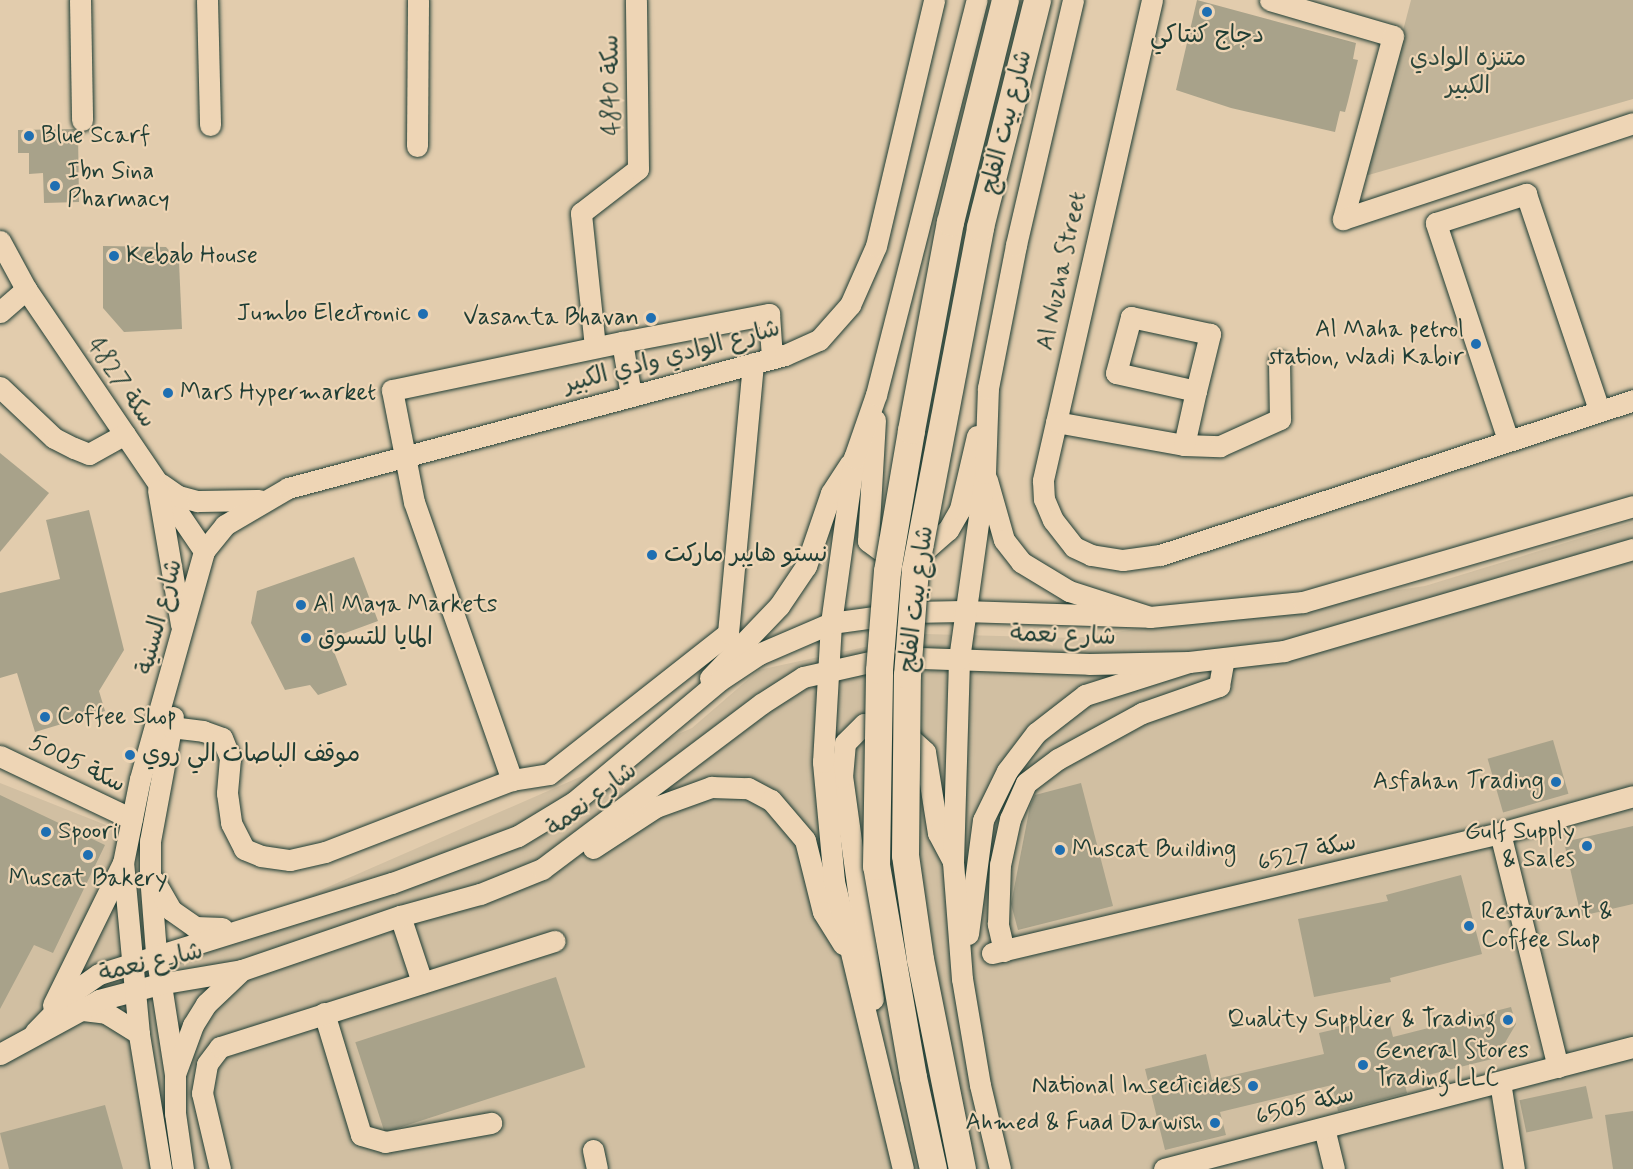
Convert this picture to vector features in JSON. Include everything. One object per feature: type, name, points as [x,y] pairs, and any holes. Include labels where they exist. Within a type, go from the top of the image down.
[{"type":"main road","name":"شارع بيت الفلج","points":[[933,1169],[913,1077],[876,866],[879,670],[887,571],[915,407],[950,222],[1005,0]]},
{"type":"main road","name":"شارع بيت الفلج","points":[[962,1169],[920,959],[905,855],[907,675],[915,569],[980,227],[1037,0]]},
{"type":"street","points":[[80,0],[82,120]]},
{"type":"street","points":[[207,0],[210,125]]},
{"type":"street","points":[[417,146],[418,0]]},
{"type":"street","name":"سكة 4840","points":[[595,348],[581,213],[638,169],[636,0]]},
{"type":"street","name":"شارع الوادي وادي الكبير","points":[[204,551],[225,525],[288,488],[763,361],[819,340],[850,305],[876,246],[934,0]]},
{"type":"street","points":[[903,1169],[834,881],[823,762],[831,668],[831,623],[854,459],[876,396],[977,0]]},
{"type":"street","points":[[876,396],[868,541],[879,549],[905,554],[927,548],[948,530],[960,510],[988,388],[1016,244],[1073,0]]},
{"type":"street","name":"Al Nuzha Street","points":[[1152,0],[1043,481],[1044,499],[1053,520],[1074,547],[1091,555],[1123,560],[1160,555],[1508,440]]},
{"type":"street","points":[[1270,0],[1394,36],[1343,219],[1633,123]]},
{"type":"street","points":[[1599,410],[1526,194],[1436,223],[1508,440],[1599,410],[1631,402]]},
{"type":"street","name":"سكة 4827","points":[[0,241],[26,289],[204,551]]},
{"type":"street","points":[[0,312],[26,289]]},
{"type":"street","points":[[171,727],[203,731],[222,738],[230,758],[227,793],[231,823],[244,849],[261,856],[290,860],[325,852],[512,780],[549,774],[728,633],[747,413],[763,361],[769,314],[392,390],[403,456],[414,502],[512,780]]},
{"type":"street","points":[[1184,445],[1210,334],[1131,317],[1116,374],[1196,392]]},
{"type":"street","points":[[622,342],[631,395]]},
{"type":"street","points":[[1056,422],[1184,445],[1220,446],[1280,419],[1279,362]]},
{"type":"street","points":[[0,387],[54,438],[89,454],[125,434]]},
{"type":"street","points":[[988,388],[985,473],[963,611],[958,659],[953,862],[962,979],[980,1085],[1000,1169]]},
{"type":"street","points":[[681,711],[779,606],[806,566],[831,493],[854,459]]},
{"type":"street","points":[[985,473],[1004,540],[1022,562],[1069,591],[1150,617]]},
{"type":"street","points":[[156,480],[178,496],[197,501],[219,503],[269,498]]},
{"type":"street","points":[[156,480],[182,633]]},
{"type":"street","name":"شارع نعمة","points":[[25,1043],[99,974],[156,953],[392,883],[518,836],[574,802],[681,711],[759,654],[831,623],[911,612],[963,611],[1150,617],[1303,602],[1633,506]]},
{"type":"street","points":[[962,979],[983,820],[1007,771],[1036,733],[1063,708],[1118,682],[1189,662],[1224,659],[1315,643],[1633,549]]},
{"type":"street","name":"شارع السنية","points":[[161,1169],[139,1034],[123,863],[132,819],[204,551]]},
{"type":"street","name":"شارع السنية","points":[[183,1169],[178,1137],[175,1074],[159,984],[150,875],[150,841],[204,551]]},
{"type":"street","name":"شارع نعمة","points":[[0,1054],[25,1043],[83,1010],[135,989],[242,970],[400,916],[480,894],[542,869],[761,704],[803,677],[831,668],[892,657],[1089,664],[1189,662]]},
{"type":"street","name":"سكة 6527","points":[[1224,659],[1219,686],[1142,713],[1058,759],[1026,783],[1010,819],[1000,865],[998,952],[1500,833],[1633,796]]},
{"type":"street","points":[[874,1042],[872,979],[842,777],[846,743],[864,724],[902,731],[925,752],[938,833],[953,862]]},
{"type":"street","name":"سكة 5005","points":[[0,756],[132,819]]},
{"type":"street","points":[[542,869],[600,845],[656,807],[711,787],[748,788],[777,806],[806,840],[823,912],[853,960]]},
{"type":"street","points":[[1500,833],[1558,1067]]},
{"type":"street","points":[[43,1024],[123,863]]},
{"type":"street","points":[[150,875],[171,910],[195,927],[234,929]]},
{"type":"street","points":[[400,916],[422,982]]},
{"type":"street","points":[[178,1137],[202,1093],[207,1064],[220,1047],[555,941]]},
{"type":"street","points":[[175,1074],[193,1025],[206,1004],[242,970]]},
{"type":"street","points":[[83,1010],[106,1012],[139,1034]]},
{"type":"street","points":[[324,1013],[361,1135],[386,1142],[491,1123]]},
{"type":"street","name":"سكة 6505","points":[[1164,1169],[1201,1164],[1324,1128],[1633,1047]]},
{"type":"street","points":[[1500,1082],[1514,1169]]},
{"type":"street","points":[[202,1093],[220,1169]]},
{"type":"street","points":[[1324,1128],[1334,1169]]},
{"type":"shaded area","points":[[1633,522],[1633,1169],[0,1169],[0,783],[121,831],[138,970],[692,728],[759,670],[925,634],[1076,638],[1425,586]]},
{"type":"green space","name":"متنزه الوادي الكبير","points":[[1411,0],[1633,0],[1633,99],[1365,176]]},
{"type":"building","points":[[1197,0],[1356,43],[1353,59],[1358,60],[1345,112],[1340,111],[1335,132],[1231,108],[1176,90]]},
{"type":"building","points":[[74,129],[78,132],[79,202],[44,203],[43,173],[29,174],[29,153],[18,153],[18,130]]},
{"type":"building","points":[[103,246],[166,247],[179,262],[182,329],[124,332],[103,308]]},
{"type":"building","points":[[0,453],[49,493],[0,552]]},
{"type":"building","points":[[89,510],[124,650],[99,691],[105,711],[35,732],[17,673],[0,678],[0,593],[60,579],[46,520]]},
{"type":"building","points":[[354,557],[378,621],[329,639],[347,685],[318,695],[310,685],[285,690],[251,623],[257,591]]},
{"type":"building","points":[[1553,740],[1568,794],[1503,813],[1488,759]]},
{"type":"building","name":"Muscat Building","points":[[1081,783],[1113,906],[1018,930],[1011,904],[1030,806],[1035,795]]},
{"type":"building","points":[[0,795],[105,845],[53,953],[34,945],[0,1009]]},
{"type":"building","points":[[1633,826],[1633,904],[1581,916],[1564,842]]},
{"type":"building","points":[[1461,875],[1482,954],[1390,978],[1391,982],[1314,997],[1298,919],[1388,901],[1386,895]]},
{"type":"building","points":[[556,977],[585,1067],[385,1133],[355,1042]]},
{"type":"building","points":[[1511,1007],[1516,1024],[1496,1058],[1404,1081],[1407,1093],[1338,1111],[1332,1085],[1220,1112],[1226,1135],[1165,1150],[1145,1069],[1206,1054],[1212,1080],[1324,1054],[1319,1033],[1388,1017],[1393,1037]]},
{"type":"building","points":[[1586,1086],[1593,1118],[1526,1132],[1519,1100]]},
{"type":"building","points":[[105,1105],[123,1169],[9,1169],[0,1133]]},
{"type":"building","points":[[1633,1111],[1633,1169],[1613,1169],[1605,1115]]},
{"type":"place","name":"دجاج كنتاكي","points":[[1207,12]]},
{"type":"place","name":"Blue Scarf","points":[[29,136]]},
{"type":"place","name":"Ibn Sina Pharmacy","points":[[55,186]]},
{"type":"place","name":"Kebab House","points":[[114,256]]},
{"type":"place","name":"Jumbo Electronic","points":[[423,314]]},
{"type":"place","name":"Vasanta Bhavan","points":[[651,318]]},
{"type":"place","name":"Al Maha petrol station, Wadi Kabir","points":[[1476,344]]},
{"type":"place","name":"Mars Hypermarket","points":[[168,393]]},
{"type":"place","name":"نستو هايبر ماركت","points":[[652,555]]},
{"type":"place","name":"Al Maya Markets","points":[[301,605]]},
{"type":"place","name":"المايا للتسوق","points":[[306,638]]},
{"type":"place","name":"Coffee Shop","points":[[45,717]]},
{"type":"place","name":"موقف الباصات الي روي","points":[[130,755]]},
{"type":"place","name":"Asfahan Trading","points":[[1556,782]]},
{"type":"place","name":"Spoori","points":[[46,832]]},
{"type":"place","name":"Gulf Supply & Sales","points":[[1587,846]]},
{"type":"place","name":"Muscat Building","points":[[1060,850]]},
{"type":"place","name":"Muscat Bakery","points":[[88,855]]},
{"type":"place","name":"Restaurant & Coffee Shop","points":[[1469,926]]},
{"type":"place","name":"Quality Supplier & Trading","points":[[1508,1020]]},
{"type":"place","name":"General Stores Trading LLC","points":[[1363,1065]]},
{"type":"place","name":"National Insecticides","points":[[1253,1086]]},
{"type":"place","name":"Ahmed & Fuad Darwish","points":[[1215,1123]]}]
